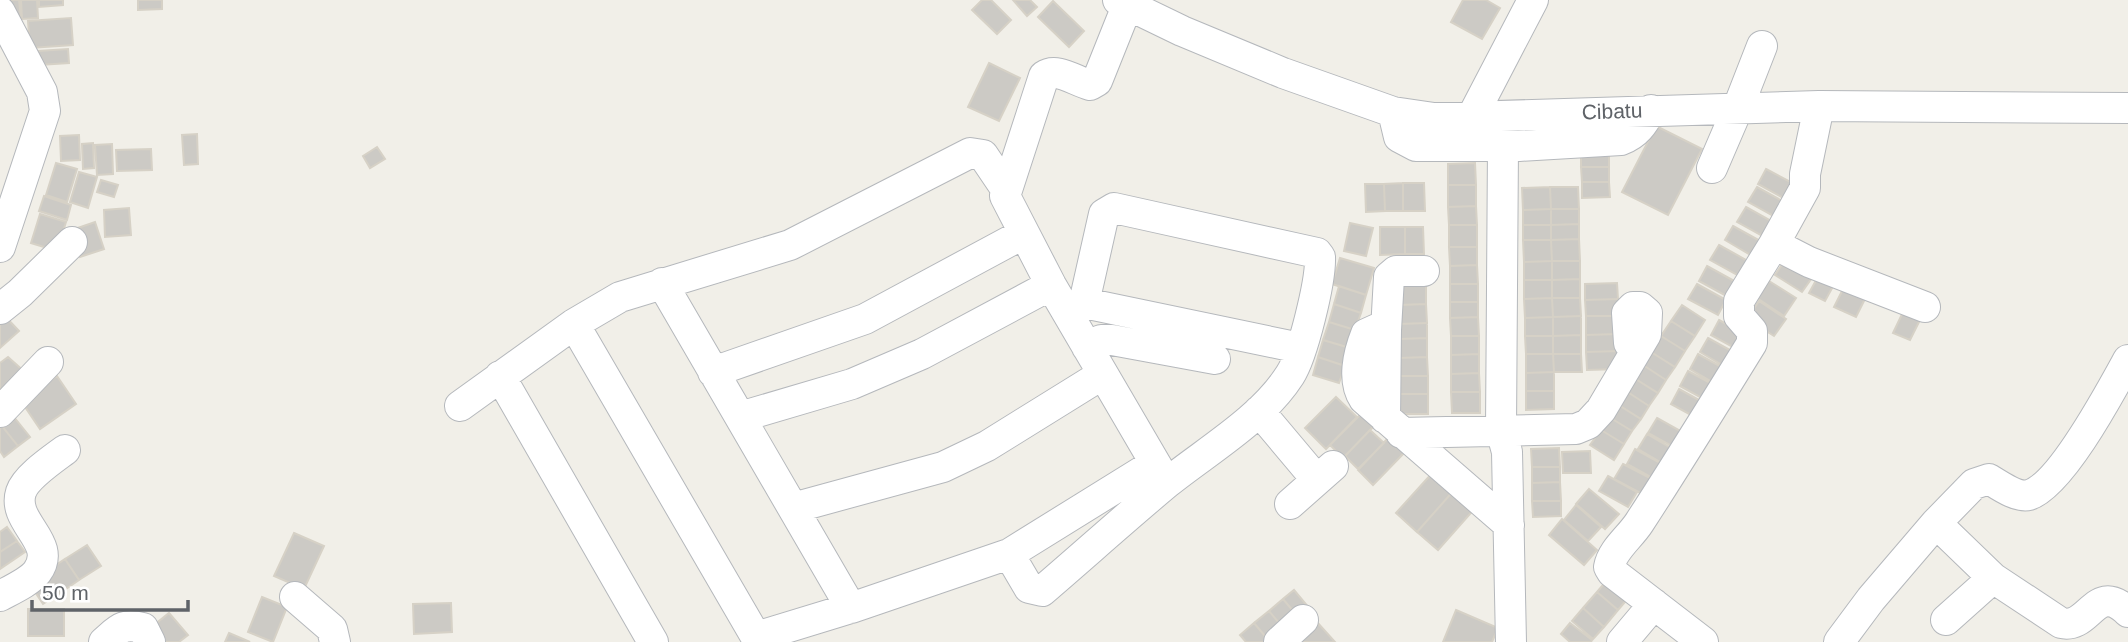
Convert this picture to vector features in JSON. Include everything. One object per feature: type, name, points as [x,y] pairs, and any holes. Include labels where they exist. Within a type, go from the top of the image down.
[{"type":"street","points":[[1472,117],[1533,0]]},
{"type":"street","points":[[1123,3],[1097,81],[1090,85],[1057,73],[1047,73],[1044,76],[1006,189],[1007,203],[1051,285],[1076,308],[1087,347],[1161,474]]},
{"type":"street","name":"Cibatu","points":[[1123,3],[1283,73],[1393,112],[1434,118],[1819,106],[2128,108]]},
{"type":"street","points":[[0,12],[45,101],[45,111],[0,247]]},
{"type":"street","points":[[1712,167],[1762,46]]},
{"type":"street","points":[[1703,642],[1612,572],[1609,567],[1610,560],[1635,529],[1752,343],[1752,331],[1740,316],[1739,301],[1805,188],[1805,174],[1819,106]]},
{"type":"street","points":[[1393,112],[1399,137],[1416,146],[1511,146],[1620,139],[1631,136],[1640,128],[1651,110]]},
{"type":"street","points":[[1511,146],[1508,438],[1511,642]]},
{"type":"street","points":[[460,406],[574,324],[620,297],[790,245],[970,153],[983,155],[1006,189]]},
{"type":"street","points":[[574,324],[756,637],[1009,554],[1161,474],[1259,411],[1292,372],[1306,332],[1320,257],[1317,253],[1114,208],[1104,214],[1076,308]]},
{"type":"street","points":[[713,372],[865,319],[1023,234]]},
{"type":"street","points":[[0,309],[72,242]]},
{"type":"street","points":[[1774,244],[1809,262],[1925,307]]},
{"type":"street","points":[[1424,271],[1392,273],[1386,330],[1393,425],[1509,526]]},
{"type":"street","points":[[662,283],[851,608]]},
{"type":"street","points":[[740,417],[852,384],[922,354],[1051,285]]},
{"type":"street","points":[[1076,308],[1300,348]]},
{"type":"street","points":[[1087,347],[1093,342],[1112,340],[1215,359]]},
{"type":"street","points":[[1393,425],[1508,438],[1576,429],[1588,424],[1601,410],[1635,352]]},
{"type":"street","points":[[1839,642],[1871,598],[1936,523],[1981,481],[1989,480],[2021,495],[2028,495],[2045,486],[2061,468],[2109,395],[2128,360]]},
{"type":"street","points":[[0,412],[48,362]]},
{"type":"street","points":[[793,508],[943,467],[986,446],[1102,374]]},
{"type":"street","points":[[500,376],[653,642]]},
{"type":"street","points":[[1259,411],[1325,473],[1290,504]]},
{"type":"street","points":[[0,596],[36,573],[43,557],[41,543],[22,516],[19,502],[21,492],[25,484],[65,450]]},
{"type":"street","points":[[1009,554],[1030,588],[1042,592],[1161,474]]},
{"type":"street","points":[[1936,523],[1993,578],[2065,625],[2072,624],[2102,602],[2119,603],[2128,612]]},
{"type":"street","points":[[1946,620],[1993,578]]},
{"type":"street","points":[[295,597],[332,629],[335,642]]},
{"type":"street","points":[[1622,642],[1654,604]]},
{"type":"street","points":[[1279,642],[1303,620]]},
{"type":"street","points":[[104,642],[122,626],[130,625],[143,628],[150,642]]},
{"type":"building","points":[[4,0],[19,0],[21,19],[6,20]]},
{"type":"building","points":[[21,0],[37,0],[38,18],[22,19]]},
{"type":"building","points":[[39,0],[63,0],[63,5],[39,7]]},
{"type":"building","points":[[138,0],[162,0],[162,9],[138,10]]},
{"type":"building","points":[[982,0],[991,0],[1011,20],[997,34],[972,10]]},
{"type":"building","points":[[1013,0],[1030,0],[1037,7],[1027,16]]},
{"type":"building","points":[[1463,0],[1486,0],[1500,8],[1482,39],[1451,22]]},
{"type":"building","points":[[1053,1],[1084,31],[1069,47],[1038,17]]},
{"type":"building","points":[[71,18],[73,45],[30,48],[28,21]]},
{"type":"building","points":[[68,49],[69,63],[39,65],[38,51]]},
{"type":"building","points":[[989,63],[1020,78],[999,121],[968,107]]},
{"type":"building","points":[[1656,126],[1702,149],[1668,215],[1622,192]]},
{"type":"building","points":[[197,134],[198,164],[184,165],[182,135]]},
{"type":"building","points":[[79,135],[80,160],[61,161],[60,136]]},
{"type":"building","points":[[93,143],[94,168],[83,169],[82,144]]},
{"type":"building","points":[[112,144],[113,174],[97,175],[95,145]]},
{"type":"building","points":[[377,147],[385,159],[370,168],[363,156]]},
{"type":"building","points":[[151,149],[152,170],[117,171],[116,150]]},
{"type":"building","points":[[1609,151],[1609,167],[1581,167],[1581,152]]},
{"type":"building","points":[[56,163],[77,169],[67,202],[46,195]]},
{"type":"building","points":[[1475,163],[1476,185],[1448,185],[1448,164]]},
{"type":"building","points":[[1581,167],[1609,167],[1609,182],[1582,182]]},
{"type":"building","points":[[1766,169],[1796,185],[1787,200],[1758,184]]},
{"type":"building","points":[[79,172],[97,177],[88,208],[70,202]]},
{"type":"building","points":[[101,180],[118,185],[114,197],[97,192]]},
{"type":"building","points":[[1582,182],[1609,182],[1610,197],[1582,198]]},
{"type":"building","points":[[1403,183],[1424,183],[1425,211],[1403,211]]},
{"type":"building","points":[[1403,183],[1403,211],[1385,211],[1384,184]]},
{"type":"building","points":[[1365,184],[1384,184],[1385,211],[1366,212]]},
{"type":"building","points":[[1448,185],[1476,185],[1476,206],[1448,207]]},
{"type":"building","points":[[1550,187],[1578,187],[1579,209],[1551,209]]},
{"type":"building","points":[[1550,187],[1551,209],[1523,210],[1522,188]]},
{"type":"building","points":[[1757,187],[1786,203],[1777,218],[1748,202]]},
{"type":"building","points":[[44,196],[71,205],[67,220],[39,211]]},
{"type":"building","points":[[1476,206],[1477,225],[1449,225],[1448,207]]},
{"type":"building","points":[[1746,207],[1775,223],[1766,238],[1737,222]]},
{"type":"building","points":[[129,208],[131,235],[105,237],[104,210]]},
{"type":"building","points":[[1551,209],[1579,209],[1579,224],[1551,225]]},
{"type":"building","points":[[1551,209],[1551,225],[1523,225],[1523,210]]},
{"type":"building","points":[[40,214],[66,222],[57,251],[31,243]]},
{"type":"building","points":[[95,222],[104,249],[80,257],[72,230]]},
{"type":"building","points":[[1350,223],[1373,228],[1366,256],[1344,251]]},
{"type":"building","points":[[1579,224],[1579,239],[1551,240],[1551,225]]},
{"type":"building","points":[[1449,225],[1477,225],[1477,247],[1449,247]]},
{"type":"building","points":[[1523,225],[1551,225],[1551,240],[1523,240]]},
{"type":"building","points":[[1733,226],[1762,242],[1754,257],[1725,240]]},
{"type":"building","points":[[1380,227],[1405,227],[1405,254],[1380,255]]},
{"type":"building","points":[[1405,227],[1423,227],[1424,254],[1405,254]]},
{"type":"building","points":[[1579,239],[1580,261],[1552,261],[1551,240]]},
{"type":"building","points":[[1523,240],[1551,240],[1552,261],[1524,262]]},
{"type":"building","points":[[1719,245],[1748,261],[1739,276],[1710,260]]},
{"type":"building","points":[[1449,247],[1477,247],[1477,265],[1450,266]]},
{"type":"building","points":[[1787,257],[1814,275],[1802,292],[1775,275]]},
{"type":"building","points":[[1340,258],[1374,268],[1366,295],[1332,284]]},
{"type":"building","points":[[1552,261],[1552,280],[1524,280],[1524,262]]},
{"type":"building","points":[[1552,261],[1580,261],[1580,279],[1552,280]]},
{"type":"building","points":[[1477,265],[1478,284],[1450,284],[1450,266]]},
{"type":"building","points":[[1707,266],[1736,282],[1728,297],[1699,281]]},
{"type":"building","points":[[1820,273],[1836,281],[1825,301],[1809,293]]},
{"type":"building","points":[[1580,279],[1580,298],[1552,298],[1552,280]]},
{"type":"building","points":[[1524,280],[1552,280],[1552,298],[1524,299]]},
{"type":"building","points":[[1769,281],[1796,298],[1784,316],[1757,298]]},
{"type":"building","points":[[1617,283],[1618,299],[1585,300],[1585,284]]},
{"type":"building","points":[[1846,283],[1868,293],[1856,317],[1834,307]]},
{"type":"building","points":[[1399,284],[1426,284],[1426,304],[1399,305]]},
{"type":"building","points":[[1450,284],[1478,284],[1478,302],[1450,302]]},
{"type":"building","points":[[1697,284],[1726,300],[1718,315],[1688,299]]},
{"type":"building","points":[[1339,286],[1366,295],[1361,313],[1334,304]]},
{"type":"building","points":[[1552,298],[1553,317],[1525,318],[1524,299]]},
{"type":"building","points":[[1552,298],[1580,298],[1581,316],[1553,317]]},
{"type":"building","points":[[1618,299],[1618,316],[1586,316],[1585,300]]},
{"type":"building","points":[[1759,301],[1786,319],[1774,336],[1747,319]]},
{"type":"building","points":[[1450,302],[1478,302],[1478,317],[1450,318]]},
{"type":"building","points":[[1334,304],[1361,313],[1355,330],[1329,322]]},
{"type":"building","points":[[1426,304],[1427,323],[1399,324],[1399,305]]},
{"type":"building","points":[[1682,305],[1705,320],[1695,336],[1671,321]]},
{"type":"building","points":[[1903,312],[1920,320],[1910,340],[1893,333]]},
{"type":"building","points":[[2,313],[19,331],[0,348],[0,315]]},
{"type":"building","points":[[1581,316],[1581,335],[1553,336],[1553,317]]},
{"type":"building","points":[[1586,316],[1618,316],[1618,334],[1586,335]]},
{"type":"building","points":[[1478,317],[1479,336],[1451,336],[1450,318]]},
{"type":"building","points":[[1553,317],[1553,336],[1525,336],[1525,318]]},
{"type":"building","points":[[1719,320],[1748,336],[1740,351],[1711,335]]},
{"type":"building","points":[[1671,321],[1695,336],[1685,351],[1661,336]]},
{"type":"building","points":[[1329,322],[1355,330],[1350,348],[1323,340]]},
{"type":"building","points":[[1427,323],[1427,338],[1399,339],[1399,324]]},
{"type":"building","points":[[1618,334],[1619,351],[1586,352],[1586,335]]},
{"type":"building","points":[[1581,335],[1581,354],[1553,354],[1553,336]]},
{"type":"building","points":[[1451,336],[1479,336],[1479,354],[1451,355]]},
{"type":"building","points":[[1525,336],[1553,336],[1553,354],[1526,354]]},
{"type":"building","points":[[1661,336],[1685,351],[1675,367],[1651,352]]},
{"type":"building","points":[[1427,338],[1427,357],[1399,358],[1399,339]]},
{"type":"building","points":[[1708,338],[1737,354],[1729,369],[1700,352]]},
{"type":"building","points":[[1323,340],[1350,348],[1345,366],[1318,357]]},
{"type":"building","points":[[1619,351],[1619,369],[1587,370],[1586,352]]},
{"type":"building","points":[[1651,352],[1675,367],[1666,380],[1643,365]]},
{"type":"building","points":[[1479,354],[1479,373],[1451,374],[1451,355]]},
{"type":"building","points":[[1526,354],[1553,354],[1554,372],[1526,373]]},
{"type":"building","points":[[1553,354],[1581,354],[1582,372],[1554,372]]},
{"type":"building","points":[[1698,354],[1727,370],[1719,386],[1690,369]]},
{"type":"building","points":[[8,357],[27,374],[0,394],[0,363]]},
{"type":"building","points":[[1318,357],[1345,366],[1339,383],[1313,375]]},
{"type":"building","points":[[1427,357],[1428,376],[1399,376],[1399,358]]},
{"type":"building","points":[[1643,365],[1666,380],[1658,393],[1634,378]]},
{"type":"building","points":[[1688,371],[1718,387],[1709,402],[1680,386]]},
{"type":"building","points":[[1554,372],[1554,391],[1526,391],[1526,373]]},
{"type":"building","points":[[1479,373],[1480,392],[1451,392],[1451,374]]},
{"type":"building","points":[[57,376],[76,404],[40,429],[21,401]]},
{"type":"building","points":[[1399,376],[1428,376],[1428,394],[1400,394]]},
{"type":"building","points":[[1634,378],[1658,393],[1649,406],[1626,391]]},
{"type":"building","points":[[1679,389],[1708,405],[1700,420],[1671,404]]},
{"type":"building","points":[[1526,391],[1554,391],[1554,409],[1526,410]]},
{"type":"building","points":[[1626,391],[1649,406],[1641,419],[1617,404]]},
{"type":"building","points":[[1451,392],[1480,392],[1480,413],[1452,413]]},
{"type":"building","points":[[1400,394],[1428,394],[1428,414],[1400,414]]},
{"type":"building","points":[[1336,397],[1357,417],[1326,449],[1305,428]]},
{"type":"building","points":[[1617,404],[1641,419],[1632,431],[1609,417]]},
{"type":"building","points":[[1362,413],[1375,425],[1343,458],[1330,445]]},
{"type":"building","points":[[14,417],[30,437],[18,446],[2,426]]},
{"type":"building","points":[[1609,417],[1632,431],[1624,444],[1601,430]]},
{"type":"building","points":[[1657,418],[1686,434],[1677,449],[1648,433]]},
{"type":"building","points":[[2,426],[18,446],[4,457],[0,451]]},
{"type":"building","points":[[1370,430],[1384,443],[1358,469],[1345,456]]},
{"type":"building","points":[[1601,430],[1624,444],[1614,460],[1590,445]]},
{"type":"building","points":[[1647,434],[1676,451],[1667,466],[1638,449]]},
{"type":"building","points":[[1391,435],[1407,450],[1373,485],[1358,470]]},
{"type":"building","points":[[1559,448],[1560,467],[1532,467],[1531,449]]},
{"type":"building","points":[[1635,449],[1664,465],[1656,480],[1627,464]]},
{"type":"building","points":[[1590,451],[1591,473],[1563,473],[1562,452]]},
{"type":"building","points":[[1623,464],[1654,480],[1644,495],[1614,479]]},
{"type":"building","points":[[1532,467],[1560,467],[1560,482],[1532,483]]},
{"type":"building","points":[[1435,470],[1456,488],[1417,532],[1396,513]]},
{"type":"building","points":[[1608,476],[1637,492],[1628,507],[1599,491]]},
{"type":"building","points":[[1560,482],[1561,501],[1532,501],[1532,483]]},
{"type":"building","points":[[1456,488],[1477,506],[1438,550],[1417,532]]},
{"type":"building","points":[[1589,489],[1619,514],[1605,529],[1576,504]]},
{"type":"building","points":[[1532,501],[1561,501],[1561,516],[1533,517]]},
{"type":"building","points":[[1576,505],[1601,527],[1588,541],[1564,520]]},
{"type":"building","points":[[1562,519],[1597,550],[1584,565],[1549,535]]},
{"type":"building","points":[[7,527],[17,541],[0,552],[0,532]]},
{"type":"building","points":[[294,533],[324,546],[304,589],[274,576]]},
{"type":"building","points":[[17,541],[25,552],[0,569],[0,552]]},
{"type":"building","points":[[87,545],[101,566],[79,580],[65,559]]},
{"type":"building","points":[[65,559],[79,580],[57,595],[43,574]]},
{"type":"building","points":[[43,574],[57,595],[43,604],[29,583]]},
{"type":"building","points":[[1609,578],[1630,596],[1618,610],[1597,592]]},
{"type":"building","points":[[1294,590],[1310,609],[1299,618],[1283,599]]},
{"type":"building","points":[[1597,592],[1618,610],[1604,627],[1583,608]]},
{"type":"building","points":[[262,597],[287,607],[273,642],[248,632]]},
{"type":"building","points":[[1283,599],[1299,618],[1285,630],[1269,611]]},
{"type":"building","points":[[451,603],[452,632],[414,634],[413,604]]},
{"type":"building","points":[[1583,608],[1604,627],[1593,639],[1572,621]]},
{"type":"building","points":[[28,609],[64,609],[64,636],[28,636]]},
{"type":"building","points":[[1456,610],[1498,628],[1492,642],[1443,642]]},
{"type":"building","points":[[1269,611],[1285,630],[1270,642],[1254,623]]},
{"type":"building","points":[[169,613],[188,635],[179,642],[158,642],[148,630]]},
{"type":"building","points":[[1316,621],[1335,642],[1302,642],[1297,637]]},
{"type":"building","points":[[1254,623],[1270,642],[1246,642],[1240,635]]},
{"type":"building","points":[[1570,623],[1592,640],[1591,642],[1570,642],[1561,634]]},
{"type":"building","points":[[229,633],[250,642],[225,642]]}]
